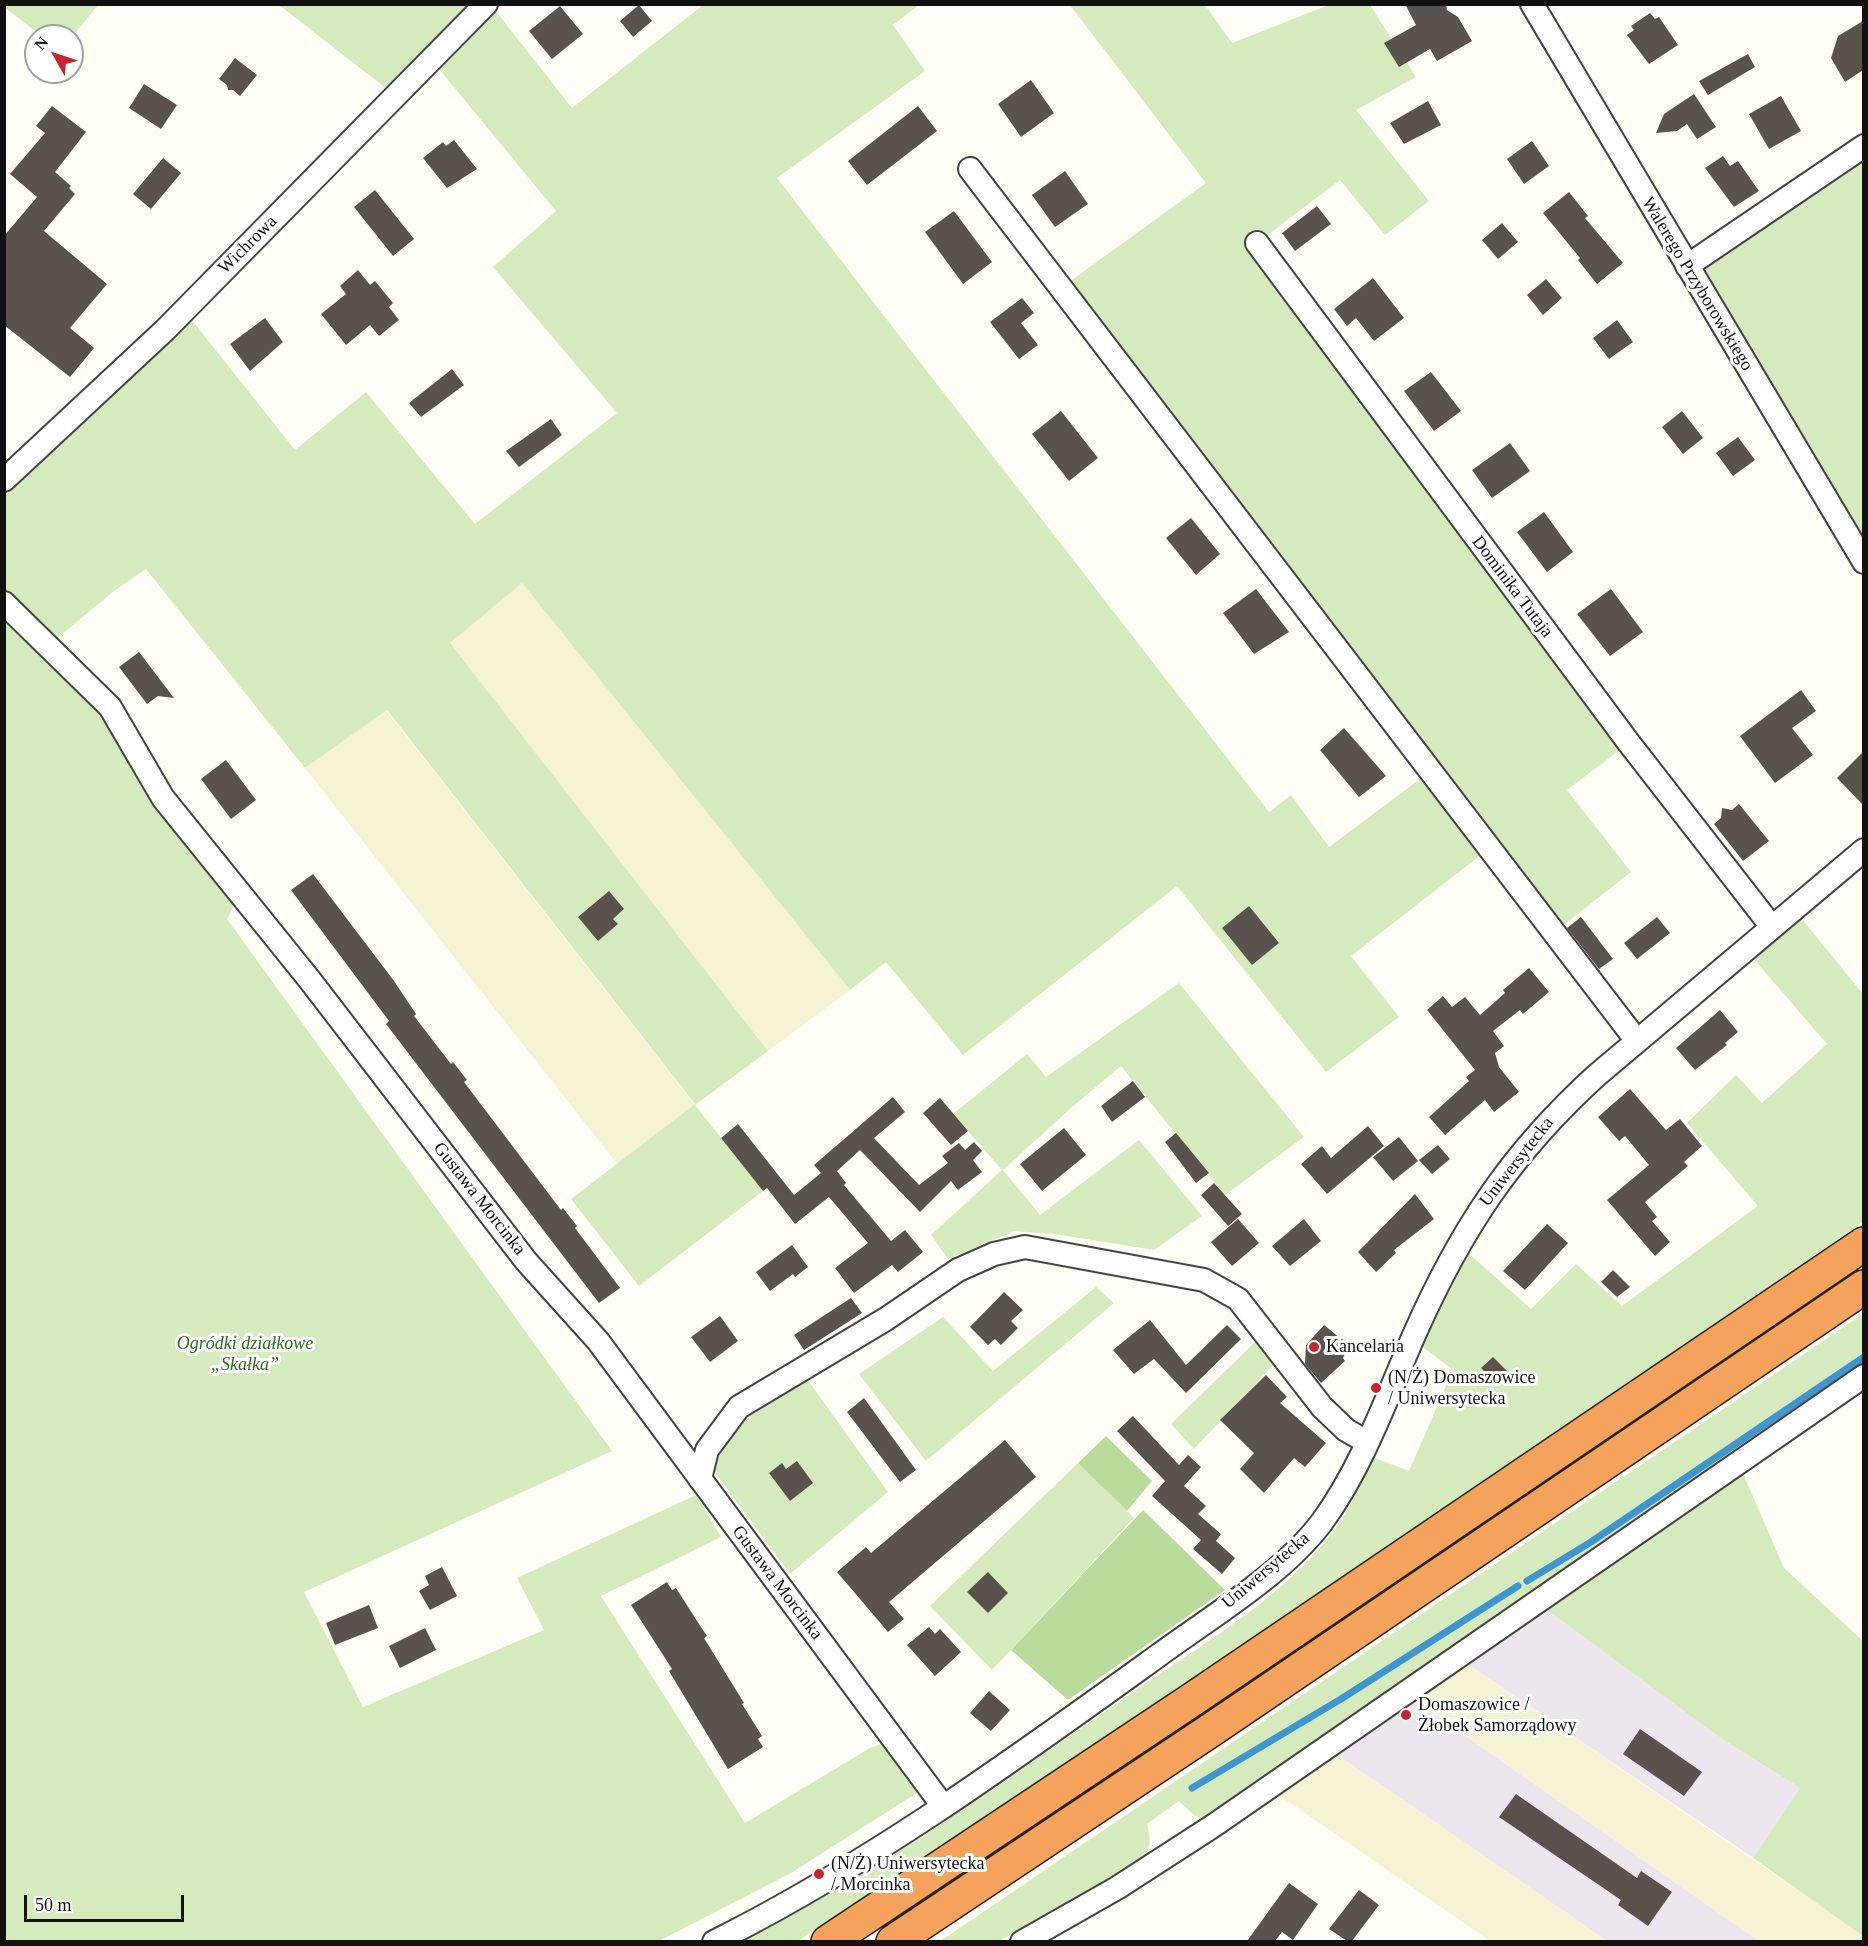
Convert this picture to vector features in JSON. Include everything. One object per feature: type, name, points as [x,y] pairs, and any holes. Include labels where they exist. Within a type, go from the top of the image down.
[{"type":"highway","points":[[828,1941],[987,1837],[1863,1244]]},
{"type":"highway","points":[[893,1941],[1863,1287]]},
{"type":"street","name":"Wichrowa","points":[[4,480],[165,330],[486,4]]},
{"type":"street","name":"Walerego Przyborowskiego","points":[[1532,4],[1863,562]]},
{"type":"street","points":[[1686,266],[1863,146]]},
{"type":"street","points":[[970,169],[1637,1041]]},
{"type":"street","name":"Dominika Tutaja","points":[[1257,243],[1629,743],[1772,927]]},
{"type":"street","name":"Gustawa Morcinka","points":[[4,603],[110,706],[163,798],[309,979],[526,1261],[598,1341],[943,1806]]},
{"type":"street","name":"Uniwersytecka","points":[[714,1941],[844,1869],[943,1806],[1066,1722],[1273,1570],[1321,1523],[1339,1495],[1367,1442],[1440,1278],[1491,1191],[1525,1146],[1558,1110],[1863,850]]},
{"type":"street","points":[[700,1479],[707,1450],[739,1407],[886,1319],[958,1270],[994,1254],[1025,1247],[1204,1280],[1238,1299],[1322,1407],[1346,1430],[1367,1442]]},
{"type":"street","points":[[1022,1941],[1116,1888],[1213,1826],[1863,1376]]},
{"type":"shaded area","points":[[522,583],[850,990],[768,1051],[449,643]]},
{"type":"shaded area","points":[[386,710],[695,1105],[618,1165],[305,768]]},
{"type":"shaded area","points":[[1547,1610],[1719,1737],[1800,1788],[1753,1858],[1469,1665]]},
{"type":"shaded area","points":[[1469,1665],[1833,1914],[1863,1936],[1863,1941],[1759,1941],[1416,1701]]},
{"type":"shaded area","points":[[1416,1701],[1759,1941],[1607,1941],[1336,1754]]},
{"type":"shaded area","points":[[1336,1754],[1607,1941],[1490,1941],[1276,1793]]},
{"type":"green space","points":[[5,4],[98,4],[83,24],[26,24],[5,8]]},
{"type":"green space","points":[[279,5],[472,5],[392,93]]},
{"type":"green space","points":[[703,5],[919,5],[893,25],[925,71],[777,178],[1269,812],[1291,795],[1329,847],[1424,776],[1482,854],[1351,956],[1399,1017],[1326,1072],[1177,886],[963,1055],[886,962],[850,990],[522,583],[450,643],[768,1051],[695,1105],[763,1191],[639,1286],[571,1199],[695,1104],[387,710],[305,768],[146,569],[114,591],[54,641],[5,595],[4,497],[191,319],[295,450],[366,392],[475,524],[617,413],[493,267],[556,211],[439,69],[495,10],[572,108]]},
{"type":"green space","points":[[1070,5],[1205,5],[1232,43],[1329,5],[1370,5],[1416,77],[1356,110],[1429,201],[1385,235],[1340,180],[1257,243],[1629,743],[1567,790],[1631,872],[1561,927],[1069,282],[1206,183]]},
{"type":"green space","points":[[1863,160],[1863,541],[1700,271]]},
{"type":"green space","name":"Ogródki działkowe „Skałka”","points":[[4,617],[103,716],[161,809],[234,905],[227,919],[612,1451],[304,1592],[363,1707],[544,1630],[517,1578],[696,1495],[721,1537],[601,1596],[745,1823],[870,1748],[884,1743],[920,1791],[791,1873],[659,1941],[5,1941]]},
{"type":"green space","points":[[1801,918],[1863,994],[1863,1222],[1250,1643],[798,1941],[739,1942],[840,1888],[889,1858],[1234,1624],[1284,1583],[1329,1537],[1353,1499],[1372,1457],[1409,1471],[1453,1370],[1420,1345],[1466,1251],[1531,1309],[1576,1264],[1622,1306],[1758,1206],[1687,1123],[1736,1075],[1762,1103],[1827,1044],[1752,957]]},
{"type":"green space","points":[[1179,983],[1304,1137],[1225,1195],[1121,1066],[1003,1170],[1040,1215],[1139,1140],[1202,1216],[1154,1250],[1055,1234],[1014,1231],[948,1259],[931,1235],[1002,1170],[953,1114],[1027,1054],[1046,1077]]},
{"type":"green space","points":[[1096,1287],[1114,1303],[926,1461],[859,1374],[943,1317],[993,1371]]},
{"type":"green space","points":[[1863,1314],[1863,1367],[1206,1820],[1195,1816],[1179,1801],[1147,1824],[1149,1844],[1147,1853],[1141,1862],[999,1941],[939,1942]]},
{"type":"green space","points":[[1256,1341],[1275,1363],[1194,1449],[1171,1424]]},
{"type":"green space","points":[[807,1379],[888,1492],[790,1574],[713,1470],[721,1452],[740,1426],[763,1407]]},
{"type":"green space","points":[[1106,1436],[1152,1481],[1127,1511],[1078,1463]]},
{"type":"green space","points":[[1078,1463],[1134,1518],[992,1670],[930,1606]]},
{"type":"green space","points":[[1742,1471],[1784,1568],[1863,1641],[1863,1936],[1753,1858],[1800,1788],[1719,1737],[1547,1610]]},
{"type":"green space","points":[[1143,1510],[1225,1590],[1068,1700],[1011,1650]]},
{"type":"building","points":[[1405,4],[1446,4],[1447,10],[1458,17],[1472,41],[1437,61],[1430,49],[1399,67],[1384,43],[1416,25]]},
{"type":"building","points":[[639,5],[652,21],[633,37],[620,21]]},
{"type":"building","points":[[560,6],[583,34],[552,59],[529,31]]},
{"type":"building","points":[[1650,13],[1655,19],[1659,17],[1678,45],[1649,64],[1627,35],[1634,30],[1631,26]]},
{"type":"building","points":[[1863,21],[1863,70],[1845,82],[1831,58],[1838,36]]},
{"type":"building","points":[[1748,54],[1755,67],[1708,95],[1699,81]]},
{"type":"building","points":[[235,58],[257,75],[240,96],[233,90],[228,90],[227,85],[219,79]]},
{"type":"building","points":[[1031,80],[1054,113],[1021,137],[998,104]]},
{"type":"building","points":[[144,84],[177,105],[161,129],[129,108]]},
{"type":"building","points":[[1694,94],[1716,127],[1697,139],[1687,124],[1677,131],[1656,133],[1664,114]]},
{"type":"building","points":[[1781,96],[1801,131],[1769,149],[1749,114]]},
{"type":"building","points":[[1428,101],[1441,125],[1404,144],[1390,123]]},
{"type":"building","points":[[52,106],[86,132],[55,172],[71,186],[69,188],[75,194],[44,231],[107,284],[70,328],[94,348],[70,377],[4,325],[4,236],[37,197],[10,174],[45,133],[36,126]]},
{"type":"building","points":[[918,106],[937,131],[867,185],[848,161]]},
{"type":"building","points":[[454,140],[477,169],[447,188],[423,158],[443,142],[446,146]]},
{"type":"building","points":[[1532,141],[1549,166],[1524,184],[1507,159]]},
{"type":"building","points":[[1723,156],[1730,166],[1738,161],[1759,191],[1734,207],[1705,168]]},
{"type":"building","points":[[163,158],[181,173],[151,209],[133,194]]},
{"type":"building","points":[[1065,171],[1088,204],[1055,227],[1032,195]]},
{"type":"building","points":[[375,190],[414,239],[393,256],[354,207]]},
{"type":"building","points":[[1569,192],[1588,216],[1585,218],[1623,263],[1597,284],[1578,260],[1580,258],[1543,213]]},
{"type":"building","points":[[1317,206],[1331,224],[1295,251],[1282,233]]},
{"type":"building","points":[[954,211],[992,262],[963,284],[925,232]]},
{"type":"building","points":[[1502,223],[1518,242],[1498,259],[1482,240]]},
{"type":"building","points":[[358,270],[370,285],[375,281],[393,303],[389,307],[399,320],[379,336],[370,325],[346,345],[321,314],[346,294],[340,286]]},
{"type":"building","points":[[1373,278],[1404,318],[1374,341],[1356,318],[1347,326],[1334,309]]},
{"type":"building","points":[[1546,279],[1562,298],[1543,315],[1527,295]]},
{"type":"building","points":[[1022,298],[1034,313],[1021,323],[1038,345],[1019,359],[990,322]]},
{"type":"building","points":[[265,318],[283,342],[250,371],[230,344]]},
{"type":"building","points":[[1617,320],[1633,342],[1609,359],[1593,338]]},
{"type":"building","points":[[452,369],[464,385],[421,417],[409,403]]},
{"type":"building","points":[[1431,372],[1461,411],[1434,431],[1404,391]]},
{"type":"building","points":[[1061,411],[1098,458],[1069,481],[1032,434]]},
{"type":"building","points":[[1682,411],[1703,438],[1683,454],[1662,427]]},
{"type":"building","points":[[551,419],[562,435],[519,467],[506,451]]},
{"type":"building","points":[[1738,437],[1755,460],[1733,476],[1716,453]]},
{"type":"building","points":[[1510,443],[1530,471],[1492,498],[1472,470]]},
{"type":"building","points":[[1544,512],[1573,552],[1547,572],[1517,532]]},
{"type":"building","points":[[1191,518],[1220,554],[1196,575],[1166,538]]},
{"type":"building","points":[[1256,589],[1289,632],[1254,654],[1223,613]]},
{"type":"building","points":[[1611,589],[1643,632],[1610,656],[1577,614]]},
{"type":"building","points":[[139,652],[174,698],[158,696],[147,704],[119,667]]},
{"type":"building","points":[[1801,690],[1816,711],[1792,728],[1813,755],[1775,783],[1740,736]]},
{"type":"building","points":[[1344,728],[1386,776],[1359,797],[1320,750]]},
{"type":"building","points":[[1863,752],[1863,805],[1837,778]]},
{"type":"building","points":[[226,760],[256,800],[231,819],[201,779]]},
{"type":"building","points":[[1739,804],[1769,841],[1743,861],[1714,824],[1721,818],[1722,808],[1732,810]]},
{"type":"building","points":[[313,874],[394,981],[416,1014],[414,1016],[451,1064],[453,1062],[467,1080],[464,1082],[561,1210],[563,1208],[577,1226],[575,1228],[620,1288],[599,1303],[386,1024],[389,1021],[291,890]]},
{"type":"building","points":[[609,891],[624,909],[613,919],[618,924],[598,941],[578,917]]},
{"type":"building","points":[[1249,906],[1279,943],[1252,965],[1222,928]]},
{"type":"building","points":[[1581,917],[1613,959],[1599,969],[1567,928]]},
{"type":"building","points":[[1657,917],[1670,933],[1637,959],[1624,943]]},
{"type":"building","points":[[1529,968],[1549,992],[1523,1014],[1520,1010],[1493,1031],[1504,1046],[1495,1053],[1499,1067],[1519,1092],[1494,1112],[1485,1100],[1445,1135],[1429,1117],[1469,1081],[1466,1077],[1475,1070],[1427,1010],[1443,996],[1452,1007],[1465,997],[1480,1015],[1505,993],[1503,990]]},
{"type":"building","points":[[1720,1010],[1738,1032],[1725,1043],[1727,1045],[1695,1070],[1676,1048]]},
{"type":"building","points":[[1133,1081],[1145,1097],[1112,1122],[1101,1106]]},
{"type":"building","points":[[1630,1089],[1666,1130],[1680,1119],[1702,1146],[1684,1162],[1688,1166],[1645,1202],[1657,1217],[1652,1221],[1670,1242],[1655,1256],[1607,1200],[1649,1165],[1625,1136],[1619,1141],[1598,1117]]},
{"type":"building","points":[[893,1097],[905,1112],[874,1138],[919,1185],[948,1163],[942,1156],[959,1143],[965,1150],[974,1142],[982,1151],[973,1160],[982,1172],[958,1190],[951,1181],[920,1212],[860,1150],[837,1171],[846,1183],[844,1185],[891,1241],[905,1230],[923,1252],[898,1272],[892,1265],[854,1293],[835,1268],[868,1243],[829,1197],[795,1224],[767,1188],[763,1191],[721,1138],[738,1124],[794,1195],[821,1173],[814,1165]]},
{"type":"building","points":[[940,1098],[968,1131],[951,1145],[923,1113]]},
{"type":"building","points":[[1368,1126],[1384,1146],[1327,1194],[1301,1164],[1322,1146],[1331,1158]]},
{"type":"building","points":[[1064,1128],[1086,1155],[1042,1191],[1020,1164]]},
{"type":"building","points":[[1176,1133],[1209,1173],[1196,1183],[1165,1142]]},
{"type":"building","points":[[1399,1137],[1418,1161],[1393,1181],[1373,1157]]},
{"type":"building","points":[[1438,1145],[1450,1159],[1432,1174],[1419,1160]]},
{"type":"building","points":[[1214,1183],[1242,1214],[1228,1226],[1201,1195]]},
{"type":"building","points":[[1415,1194],[1434,1219],[1394,1250],[1396,1253],[1376,1272],[1358,1252]]},
{"type":"building","points":[[1238,1219],[1259,1243],[1232,1266],[1211,1242]]},
{"type":"building","points":[[1304,1219],[1321,1241],[1290,1266],[1272,1246]]},
{"type":"building","points":[[1547,1224],[1568,1243],[1525,1290],[1503,1271]]},
{"type":"building","points":[[792,1245],[808,1267],[795,1277],[793,1274],[770,1291],[756,1272]]},
{"type":"building","points":[[1613,1270],[1630,1287],[1617,1297],[1601,1282]]},
{"type":"building","points":[[1004,1292],[1023,1310],[1011,1321],[1018,1328],[1001,1345],[995,1339],[988,1345],[970,1327]]},
{"type":"building","points":[[851,1298],[862,1313],[804,1350],[794,1335]]},
{"type":"building","points":[[720,1316],[738,1341],[710,1362],[691,1337]]},
{"type":"building","points":[[1150,1320],[1186,1365],[1227,1325],[1241,1339],[1186,1393],[1154,1359],[1134,1374],[1113,1350]]},
{"type":"building","points":[[1324,1325],[1341,1339],[1351,1342],[1343,1358],[1345,1361],[1321,1383],[1305,1364],[1306,1345]]},
{"type":"building","points":[[1493,1357],[1509,1373],[1497,1385],[1481,1368]]},
{"type":"building","points":[[1266,1375],[1287,1397],[1280,1403],[1326,1443],[1305,1467],[1294,1458],[1264,1493],[1240,1469],[1254,1453],[1220,1420]]},
{"type":"building","points":[[864,1398],[916,1470],[900,1482],[847,1412]]},
{"type":"building","points":[[1133,1416],[1179,1465],[1188,1455],[1201,1467],[1184,1486],[1206,1506],[1198,1514],[1221,1534],[1216,1541],[1235,1558],[1222,1574],[1193,1549],[1201,1540],[1152,1496],[1165,1481],[1117,1431]]},
{"type":"building","points":[[1005,1440],[1036,1477],[889,1602],[904,1619],[888,1632],[837,1572],[866,1547],[871,1553]]},
{"type":"building","points":[[797,1461],[813,1483],[790,1501],[769,1473],[782,1463],[786,1469]]},
{"type":"building","points":[[442,1567],[457,1596],[430,1610],[419,1591],[429,1585],[425,1576]]},
{"type":"building","points":[[988,1572],[1008,1593],[988,1613],[967,1592]]},
{"type":"building","points":[[667,1582],[672,1590],[676,1588],[707,1636],[704,1638],[762,1736],[758,1739],[763,1747],[728,1769],[669,1671],[672,1669],[631,1605]]},
{"type":"building","points":[[369,1605],[378,1628],[335,1645],[326,1623]]},
{"type":"building","points":[[929,1627],[935,1634],[940,1629],[961,1652],[935,1676],[907,1645]]},
{"type":"building","points":[[425,1628],[436,1650],[400,1668],[389,1646]]},
{"type":"building","points":[[989,1691],[1010,1710],[991,1731],[970,1713]]},
{"type":"building","points":[[1640,1729],[1702,1772],[1684,1796],[1623,1754]]},
{"type":"building","points":[[1516,1794],[1637,1878],[1641,1871],[1672,1892],[1648,1926],[1618,1905],[1621,1900],[1499,1817]]},
{"type":"building","points":[[1289,1883],[1318,1904],[1293,1940],[1282,1932],[1275,1941],[1247,1941]]},
{"type":"building","points":[[1359,1890],[1379,1905],[1352,1941],[1347,1941],[1329,1929]]},
{"type":"waterway","points":[[1527,1581],[1591,1542],[1864,1357]]},
{"type":"waterway","points":[[1192,1788],[1341,1699],[1518,1586]]},
{"type":"place","name":"Kancelaria","points":[[1314,1347]]},
{"type":"place","name":"(N/Ż) Domaszowice / Uniwersytecka","points":[[1376,1388]]},
{"type":"place","name":"Domaszowice / Żłobek Samorządowy","points":[[1406,1715]]},
{"type":"place","name":"(N/Ż) Uniwersytecka / Morcinka","points":[[819,1874]]}]
